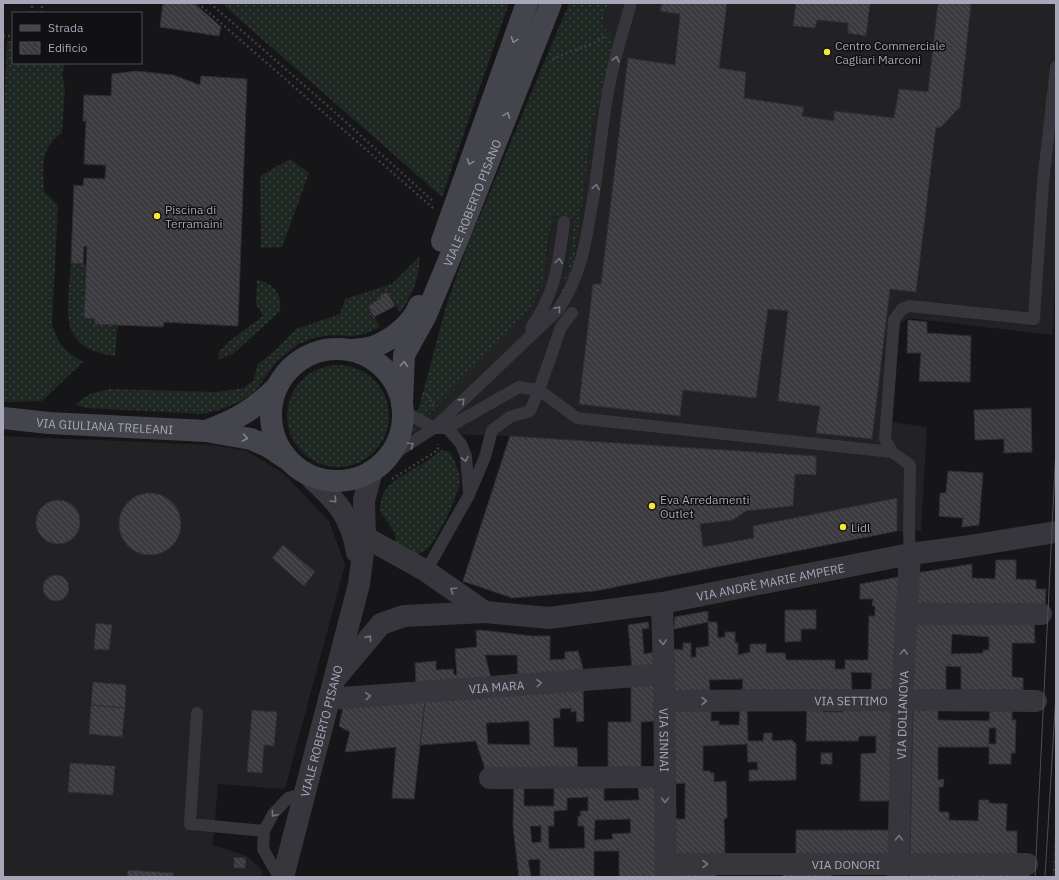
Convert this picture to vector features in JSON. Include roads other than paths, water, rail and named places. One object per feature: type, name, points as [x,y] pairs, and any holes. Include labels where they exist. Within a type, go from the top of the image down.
[{"type":"main road","name":"VIALE ROBERTO PISANO","points":[[350,350],[375,346],[392,337],[409,322],[418,309],[527,3]]},
{"type":"main road","name":"VIALE ROBERTO PISANO","points":[[402,406],[404,355],[426,315],[551,3]]},
{"type":"main road","points":[[328,350],[350,350],[368,357],[384,369],[396,384],[402,406],[403,424],[397,444],[379,465],[355,479],[335,481],[315,478],[301,469],[285,455],[276,440],[271,423],[272,404],[277,387],[289,369],[307,356],[328,350]]},
{"type":"main road","name":"VIA GIULIANA TRELEANI","points":[[206,431],[235,420],[256,407],[277,387]]},
{"type":"main road","name":"VIA GIULIANA TRELEANI","points":[[3,418],[49,423],[206,431],[251,439],[269,447],[301,469]]},
{"type":"street","name":"VIALE ROBERTO PISANO","points":[[283,877],[359,584],[365,537],[364,500],[379,465]]},
{"type":"street","name":"VIALE ROBERTO PISANO","points":[[301,469],[343,510],[354,532],[358,554],[359,584]]},
{"type":"street","name":"VIA ANDRÈ MARIE AMPERE","points":[[332,689],[381,624],[404,616],[484,612],[549,618],[662,603],[910,554],[963,548],[1056,532]]},
{"type":"street","name":"VIA ANDRÈ MARIE AMPERE","points":[[365,537],[426,571],[484,612]]},
{"type":"street","name":"VIA DOLIANOVA","points":[[898,870],[902,700],[910,554]]},
{"type":"street","name":"VIA SINNAI","points":[[662,603],[665,701],[666,870]]},
{"type":"street","points":[[906,614],[1041,614]]},
{"type":"street","name":"VIA MARA","points":[[332,689],[664,674]]},
{"type":"street","name":"VIA SETTIMO","points":[[665,701],[902,700],[1036,702]]},
{"type":"street","points":[[490,778],[665,776]]},
{"type":"street","name":"VIA DONORI","points":[[666,870],[898,870],[1027,864]]},
{"type":"lane","points":[[379,465],[434,428],[558,310],[568,295],[577,276],[586,247],[610,82],[631,3]]},
{"type":"lane","points":[[910,554],[910,465],[892,452],[885,439],[894,320],[902,309],[909,306],[1034,319],[1043,183],[1056,67]]},
{"type":"lane","points":[[520,346],[539,317],[552,290],[557,275],[564,222]]},
{"type":"lane","points":[[426,571],[469,495],[485,457],[492,430],[510,417],[530,411],[561,327],[572,313]]},
{"type":"lane","points":[[402,406],[434,428],[447,428],[519,387],[539,390],[578,418],[892,452]]},
{"type":"lane","points":[[447,428],[461,444],[466,456],[469,495]]},
{"type":"lane","points":[[197,713],[190,824],[264,831]]},
{"type":"lane","points":[[279,877],[263,848],[264,831],[273,814],[288,798],[305,793]]},
{"type":"tram line","points":[[1035,877],[1056,447]]},
{"type":"tram line","points":[[1045,877],[1056,694]]},
{"type":"place","name":"Centro Commerciale Cagliari Marconi","points":[[827,52]]},
{"type":"place","name":"Piscina di Terramaini","points":[[157,216]]},
{"type":"place","name":"Eva Arredamenti Outlet","points":[[652,506]]},
{"type":"place","name":"Lidl","points":[[843,527]]}]
